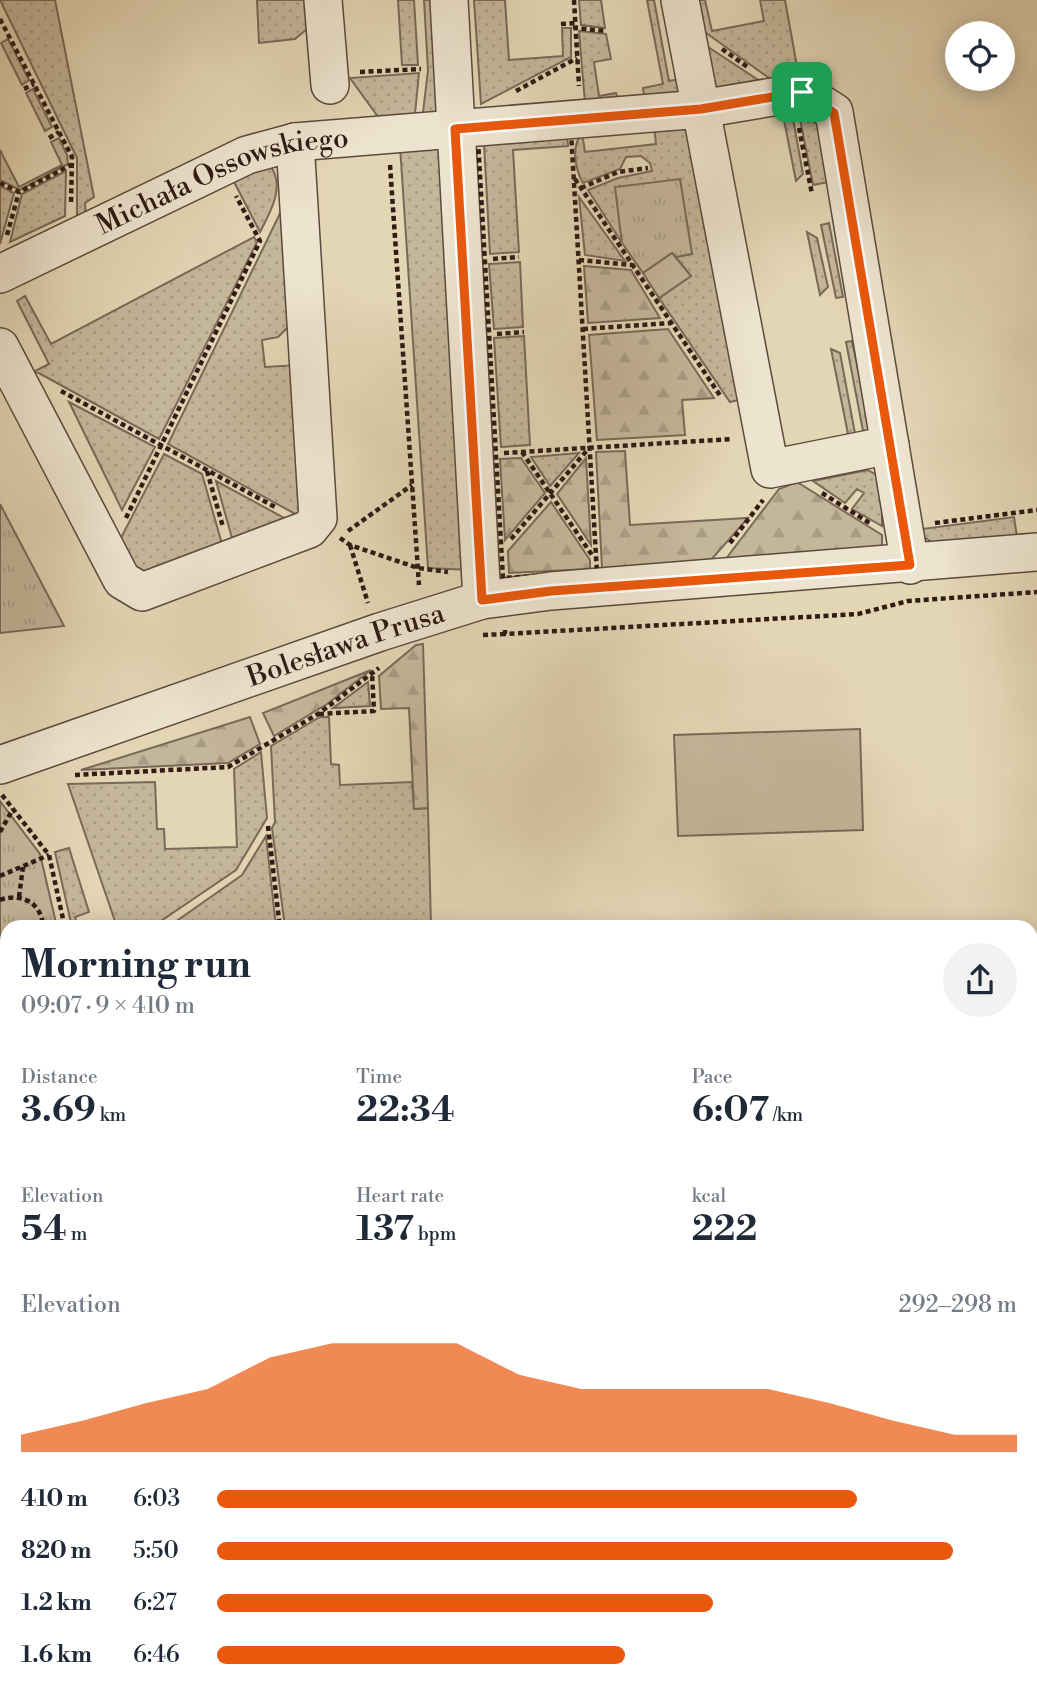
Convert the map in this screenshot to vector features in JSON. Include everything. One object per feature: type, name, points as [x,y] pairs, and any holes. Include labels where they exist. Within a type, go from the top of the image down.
[{"type":"street","points":[[323,0],[343,79]]},
{"type":"street","points":[[449,0],[455,129],[494,610]]},
{"type":"street","points":[[680,0],[771,468],[890,445],[910,565]]},
{"type":"street","name":"Michała Ossowskiego","points":[[3,256],[71,239],[247,155],[295,142],[701,109],[802,92],[834,113],[890,445]]},
{"type":"street","points":[[0,347],[122,580],[142,592],[309,529],[318,519],[295,142]]},
{"type":"street","name":"Bolesława Prusa","points":[[3,786],[380,632],[494,610],[551,591],[910,565],[1037,552]]},
{"type":"path","points":[[574,0],[579,98]]},
{"type":"path","points":[[0,19],[72,157],[71,239]]},
{"type":"path","points":[[561,24],[606,31]]},
{"type":"path","points":[[0,37],[7,33]]},
{"type":"path","points":[[720,47],[753,71]]},
{"type":"path","points":[[343,79],[423,69],[422,55]]},
{"type":"path","points":[[509,95],[577,58]]},
{"type":"path","points":[[24,89],[34,84]]},
{"type":"path","points":[[49,138],[59,132]]},
{"type":"path","points":[[571,132],[574,178],[597,573],[503,578],[478,140],[571,132]]},
{"type":"path","points":[[389,156],[420,588]]},
{"type":"path","points":[[3,256],[19,192],[72,164]]},
{"type":"path","points":[[581,188],[618,172],[648,168]]},
{"type":"path","points":[[574,178],[720,397]]},
{"type":"path","points":[[0,183],[19,192]]},
{"type":"path","points":[[125,519],[260,241],[231,187]]},
{"type":"path","points":[[485,259],[519,257]]},
{"type":"path","points":[[579,260],[632,265]]},
{"type":"path","points":[[583,329],[671,323]]},
{"type":"path","points":[[489,335],[524,332]]},
{"type":"path","points":[[51,386],[286,513]]},
{"type":"path","points":[[496,453],[742,439]]},
{"type":"path","points":[[501,551],[590,447]]},
{"type":"path","points":[[522,452],[596,561]]},
{"type":"path","points":[[207,470],[224,532]]},
{"type":"path","points":[[338,537],[412,485]]},
{"type":"path","points":[[933,523],[1037,510]]},
{"type":"path","points":[[349,545],[369,605]]},
{"type":"path","points":[[479,636],[858,614],[908,601],[1037,592]]},
{"type":"path","points":[[494,610],[505,634]]},
{"type":"path","points":[[64,776],[228,768],[318,714],[383,665]]},
{"type":"path","points":[[318,714],[374,711],[372,673]]},
{"type":"path","points":[[3,786],[13,809],[49,855],[63,920]]},
{"type":"path","points":[[0,832],[13,809]]},
{"type":"path","points":[[268,826],[279,920]]},
{"type":"path","points":[[0,876],[49,855]]},
{"type":"path","points":[[19,897],[23,866]]},
{"type":"path","points":[[0,900],[19,897],[37,906],[41,920]]},
{"type":"green space","points":[[0,0],[55,0],[94,197],[85,203],[86,221],[77,227],[77,158]]},
{"type":"green space","points":[[257,0],[318,0],[320,18],[295,39],[259,43]]},
{"type":"green space","points":[[398,0],[414,0],[418,65],[402,65]]},
{"type":"green space","points":[[424,0],[438,0],[438,110],[422,121],[428,70]]},
{"type":"green space","points":[[474,0],[505,0],[509,60],[563,56],[562,28],[571,28],[571,57],[481,104]]},
{"type":"green space","points":[[579,0],[601,0],[605,28],[581,25]]},
{"type":"green space","points":[[647,0],[654,0],[669,81],[689,77],[687,92],[645,104],[643,88],[663,84]]},
{"type":"green space","points":[[696,0],[705,0],[712,31],[764,21],[760,0],[785,0],[800,83],[780,86],[702,30]]},
{"type":"green space","points":[[579,31],[606,34],[611,59],[594,62],[599,96],[616,93],[618,99],[585,103]]},
{"type":"green space","points":[[8,39],[29,80],[22,85],[1,43]]},
{"type":"green space","points":[[702,43],[772,89],[716,88],[711,83]]},
{"type":"green space","points":[[419,73],[414,124],[384,125],[350,78]]},
{"type":"green space","points":[[33,89],[52,127],[45,131],[26,93]]},
{"type":"green space","points":[[798,109],[824,128],[839,180],[813,185]]},
{"type":"green space","points":[[782,110],[792,113],[803,174],[796,181]]},
{"type":"green space","points":[[684,120],[751,397],[730,402],[659,298],[691,276],[676,257],[692,254],[616,188],[622,243],[588,190],[618,178],[652,171],[650,163],[641,156],[626,157],[620,169],[583,183],[576,164],[576,144],[582,133],[585,152],[656,144],[654,126]]},
{"type":"green space","points":[[567,137],[568,146],[513,150],[519,252],[490,254],[484,143]]},
{"type":"green space","points":[[59,138],[68,164],[20,190],[0,180],[0,150],[19,187],[62,165],[51,142]]},
{"type":"green space","points":[[444,143],[471,570],[428,568],[400,146]]},
{"type":"green space","points":[[270,166],[275,174],[277,190],[272,208],[260,232],[232,178]]},
{"type":"green space","points":[[66,171],[65,216],[10,242],[22,194]]},
{"type":"green space","points":[[680,179],[692,254],[676,257],[672,253],[643,273],[622,243],[615,187]]},
{"type":"green space","points":[[0,186],[14,193],[0,244]]},
{"type":"green space","points":[[579,197],[625,261],[585,255]]},
{"type":"green space","points":[[287,199],[289,326],[278,337],[262,340],[265,367],[298,365],[299,516],[168,444]]},
{"type":"green space","points":[[829,223],[843,297],[836,298],[821,225]]},
{"type":"green space","points":[[807,232],[817,238],[828,287],[820,295]]},
{"type":"green space","points":[[254,237],[257,242],[159,439],[35,371],[49,364],[17,301],[25,296],[51,344]]},
{"type":"green space","points":[[672,253],[691,276],[659,298],[643,273]]},
{"type":"green space","points":[[520,262],[523,327],[494,329],[489,264]]},
{"type":"green space","points":[[584,266],[631,270],[660,318],[588,323]]},
{"type":"green space","points":[[668,329],[714,398],[682,400],[685,435],[597,440],[589,335]]},
{"type":"green space","points":[[524,336],[530,445],[501,447],[494,338]]},
{"type":"green space","points":[[852,341],[861,384],[871,392],[876,421],[864,436],[846,342]]},
{"type":"green space","points":[[831,349],[840,353],[856,439],[850,444]]},
{"type":"green space","points":[[69,402],[155,447],[122,510]]},
{"type":"green space","points":[[625,451],[630,525],[748,518],[710,561],[602,568],[596,452]]},
{"type":"green space","points":[[579,453],[550,486],[531,457]]},
{"type":"green space","points":[[164,454],[202,474],[222,544],[137,575],[121,538]]},
{"type":"green space","points":[[521,458],[545,493],[505,540],[500,459]]},
{"type":"green space","points":[[586,458],[591,545],[557,494]]},
{"type":"green space","points":[[868,470],[878,476],[882,486],[882,526],[852,509],[864,493],[857,489],[845,503],[813,481]]},
{"type":"green space","points":[[216,481],[288,520],[232,538]]},
{"type":"green space","points":[[797,482],[882,535],[882,548],[725,560],[779,489]]},
{"type":"green space","points":[[551,502],[590,560],[590,569],[509,573],[508,551]]},
{"type":"green space","points":[[0,504],[64,626],[0,633]]},
{"type":"green space","points":[[1014,517],[1017,537],[933,543],[924,537],[922,529]]},
{"type":"green space","points":[[423,644],[428,808],[414,809],[409,708],[381,709],[379,676],[416,645]]},
{"type":"green space","points":[[371,670],[327,704],[274,736],[263,713]]},
{"type":"green space","points":[[368,682],[370,706],[333,708]]},
{"type":"green space","points":[[250,717],[260,744],[228,763],[81,770]]},
{"type":"green space","points":[[320,717],[329,717],[331,764],[339,765],[340,785],[412,782],[414,809],[428,808],[431,920],[284,920],[272,828],[275,822],[271,746]]},
{"type":"green space","points":[[860,729],[863,830],[678,836],[674,735]]},
{"type":"green space","points":[[261,752],[267,818],[236,870],[162,920],[115,920],[68,784],[155,782],[157,829],[164,829],[165,849],[237,847],[234,769]]},
{"type":"green space","points":[[0,801],[40,854],[55,920],[0,920]]},
{"type":"green space","points":[[266,836],[275,920],[178,920],[242,875]]},
{"type":"green space","points":[[69,848],[89,912],[75,917],[76,920],[70,920],[55,852]]},
{"type":"route","points":[[802,92],[834,113],[910,565],[551,591],[482,600],[455,129],[701,109],[802,92]]}]
